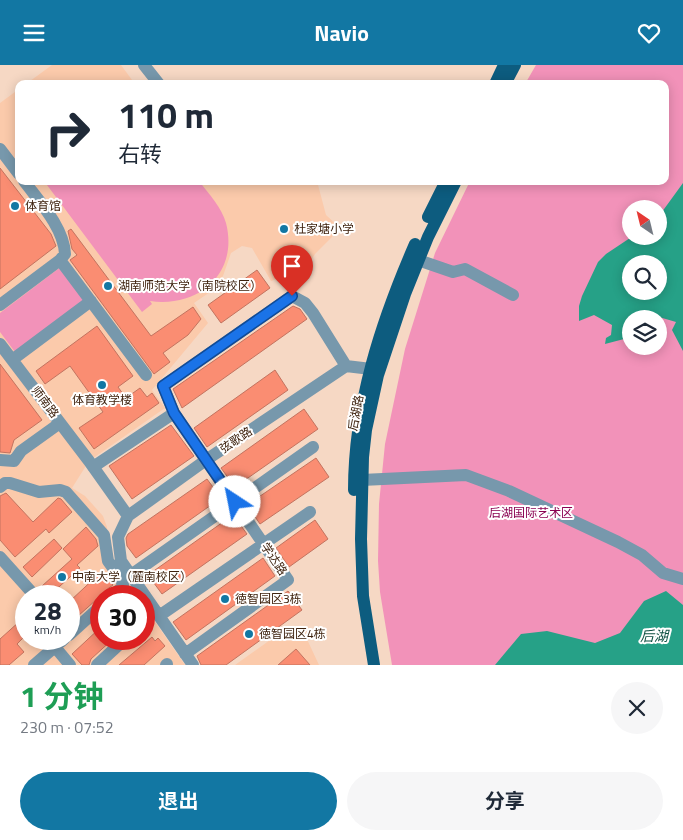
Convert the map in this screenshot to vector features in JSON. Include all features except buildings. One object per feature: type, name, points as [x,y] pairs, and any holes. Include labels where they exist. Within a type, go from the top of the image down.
[{"type":"main road","points":[[497,80],[504,65]]},
{"type":"main road","points":[[507,80],[515,65]]},
{"type":"main road","name":"后湖路","points":[[367,665],[355,580],[354,466],[356,434],[370,369],[388,311],[418,239],[449,185]]},
{"type":"main road","name":"后湖路","points":[[374,665],[363,596],[361,539],[362,480],[366,430],[378,375],[418,260],[450,185]]},
{"type":"street","points":[[138,65],[150,80]]},
{"type":"street","points":[[144,65],[156,80]]},
{"type":"street","points":[[0,149],[15,169]]},
{"type":"street","points":[[0,305],[66,254],[57,227],[27,185]]},
{"type":"street","points":[[60,260],[146,375]]},
{"type":"street","points":[[418,260],[453,272],[465,269],[513,295]]},
{"type":"street","name":"学达路","points":[[184,654],[288,580],[174,413],[163,386],[292,296],[305,303],[313,313],[346,366]]},
{"type":"street","points":[[6,359],[91,301]]},
{"type":"street","name":"师南路","points":[[0,344],[6,359],[57,425],[91,464],[128,516]]},
{"type":"street","points":[[346,366],[370,369]]},
{"type":"street","name":"弦歌路","points":[[128,516],[206,460],[346,366]]},
{"type":"street","points":[[91,464],[174,413]]},
{"type":"street","points":[[0,460],[14,461],[21,451],[57,425]]},
{"type":"street","points":[[130,575],[313,447]]},
{"type":"street","points":[[362,480],[466,475],[509,491],[618,542],[642,555],[663,573],[683,579]]},
{"type":"street","points":[[0,487],[5,483],[10,483],[39,492],[60,490],[66,493],[104,535],[108,561],[122,585]]},
{"type":"street","points":[[159,617],[310,512]]},
{"type":"street","points":[[128,516],[118,537],[121,561],[193,665]]},
{"type":"street","points":[[0,557],[25,585]]},
{"type":"street","points":[[80,625],[90,616]]},
{"type":"street","points":[[34,665],[51,650]]},
{"type":"street","points":[[62,650],[70,665]]},
{"type":"street","points":[[97,665],[113,650]]},
{"type":"shaded area","points":[[52,65],[121,65],[132,80],[31,80]]},
{"type":"shaded area","name":"湖南师范大学（南院校区）","points":[[15,92],[15,185],[318,185],[326,215],[338,226],[332,237],[315,254],[308,265],[291,274],[271,281],[252,248],[242,246],[231,253],[223,276],[213,290],[194,303],[208,323],[152,390],[165,408],[89,461],[72,488],[85,496],[103,516],[107,527],[109,557],[129,585],[90,585],[90,650],[155,650],[155,622],[185,665],[0,665],[0,103]]},
{"type":"shaded area","points":[[287,628],[307,630],[305,635],[319,665],[235,665]]},
{"type":"green space","name":"后湖国际艺术区","points":[[536,65],[683,65],[683,665],[392,665],[380,592],[378,561],[379,504],[385,444],[405,349],[435,253],[468,185],[669,185],[669,80],[527,80]]},
{"type":"green space","points":[[47,185],[202,185],[211,196],[226,223],[228,241],[226,258],[220,272],[211,284],[199,293],[184,299],[168,302],[150,301],[152,304],[142,312]]},
{"type":"green space","points":[[62,266],[86,299],[15,352],[0,332],[0,313]]},
{"type":"water","points":[[683,183],[683,351],[672,330],[676,322],[667,319],[667,310],[622,310],[622,340],[605,344],[606,338],[611,335],[612,325],[594,315],[579,321],[579,306],[582,296],[598,262],[622,243],[622,245],[668,245],[668,204]]},
{"type":"water","name":"后湖","points":[[666,591],[683,605],[683,665],[495,665],[521,634],[547,631],[595,643],[620,633],[644,601]]},
{"type":"place","name":"体育馆","points":[[15,206]]},
{"type":"place","name":"杜家塘小学","points":[[284,229]]},
{"type":"place","name":"湖南师范大学（南院校区）","points":[[108,286]]},
{"type":"place","name":"体育教学楼","points":[[102,385]]},
{"type":"place","name":"中南大学（麓南校区）","points":[[62,577]]},
{"type":"place","name":"徳智园区3栋","points":[[225,599]]},
{"type":"place","name":"徳智园区4栋","points":[[249,634]]},
{"type":"route","points":[[235,502],[174,413],[163,386],[292,296]]}]
